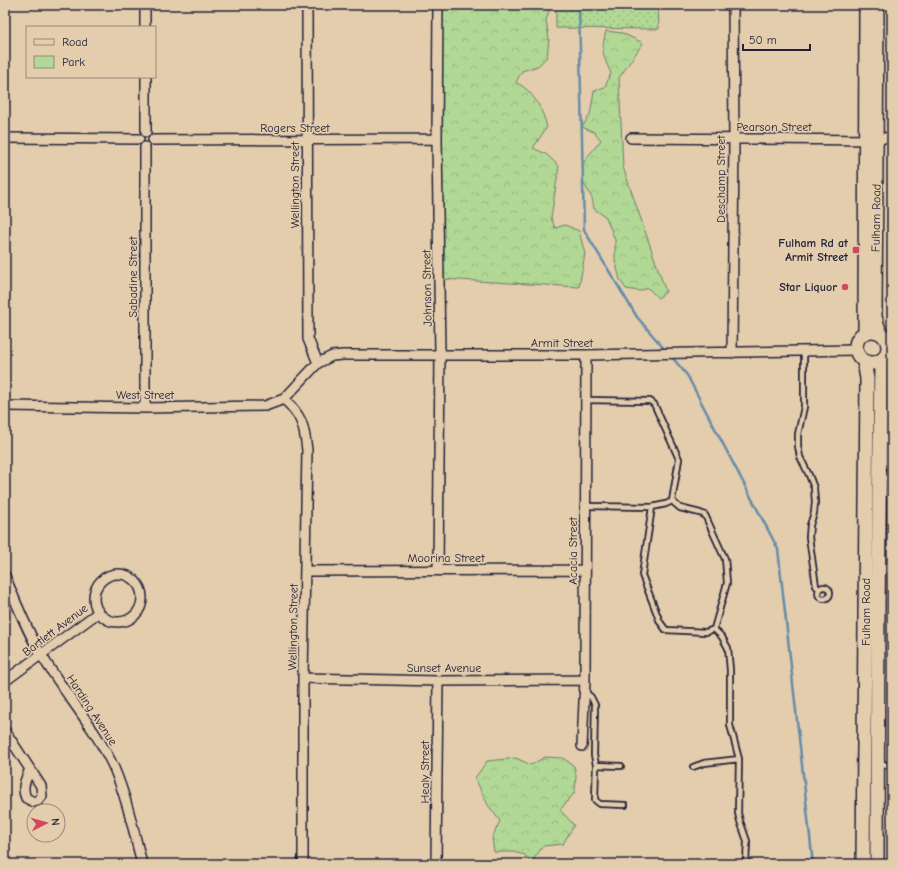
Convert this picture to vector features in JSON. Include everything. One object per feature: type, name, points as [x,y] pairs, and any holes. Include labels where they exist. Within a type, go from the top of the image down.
[{"type":"street","points":[[145,5],[145,26]]},
{"type":"street","name":"Wellington Street","points":[[307,5],[308,339],[318,364]]},
{"type":"street","name":"Johnson Street","points":[[438,5],[437,139],[440,355],[438,570]]},
{"type":"street","name":"Deschamp Street","points":[[732,353],[734,139],[733,5]]},
{"type":"street","name":"Fulham Road","points":[[866,5],[875,317],[886,339]]},
{"type":"street","name":"Fulham Road","points":[[865,333],[877,5]]},
{"type":"street","points":[[146,78],[146,132]]},
{"type":"street","points":[[146,132],[152,135],[153,140],[150,145],[145,147],[141,145],[139,139],[142,133],[146,132]]},
{"type":"street","name":"Pearson Street","points":[[631,138],[871,140],[892,136]]},
{"type":"street","points":[[5,138],[139,139]]},
{"type":"street","name":"Rogers Street","points":[[153,140],[437,139]]},
{"type":"street","name":"Sabadine Street","points":[[145,147],[145,408]]},
{"type":"street","points":[[870,332],[886,339],[888,351],[886,356],[881,361],[870,363],[860,356],[858,340],[865,333],[870,332]]},
{"type":"street","name":"Armit Street","points":[[284,399],[318,364],[332,356],[343,354],[586,355],[804,352],[860,356]]},
{"type":"street","name":"Acacia Street","points":[[582,746],[586,570],[586,355]]},
{"type":"street","name":"Fulham Road","points":[[860,356],[867,379],[863,864]]},
{"type":"street","name":"Fulham Road","points":[[877,864],[877,761],[886,476],[881,361]]},
{"type":"street","name":"Wellington Street","points":[[284,399],[294,408],[302,420],[307,450],[303,864]]},
{"type":"street","name":"West Street","points":[[5,406],[145,408],[265,406],[284,399]]},
{"type":"street","name":"Moorina Street","points":[[306,571],[586,570]]},
{"type":"street","name":"Bartlett Avenue","points":[[115,574],[122,574],[133,579],[137,583],[140,589],[142,601],[137,613],[133,617],[121,622],[115,622],[109,620],[99,612],[96,607],[94,594],[99,583],[104,578],[115,574]]},
{"type":"street","name":"Harding Avenue","points":[[5,576],[21,613],[42,655],[100,742],[114,768],[123,791],[142,864]]},
{"type":"street","name":"Bartlett Avenue","points":[[5,681],[99,612]]},
{"type":"street","name":"Sunset Avenue","points":[[304,678],[584,680]]},
{"type":"street","name":"Healy Street","points":[[436,864],[438,680]]},
{"type":"street","points":[[5,731],[30,769]]},
{"type":"lane","points":[[804,352],[804,407],[798,434],[798,446],[800,457],[814,488],[814,513],[810,525],[809,537],[816,586],[819,589]]},
{"type":"lane","points":[[585,400],[650,402],[654,404],[679,458],[672,501]]},
{"type":"lane","points":[[585,506],[652,507],[672,501]]},
{"type":"lane","points":[[672,501],[680,508],[700,512],[706,516],[725,560],[727,583],[714,629]]},
{"type":"lane","points":[[652,507],[642,575],[660,622],[666,630],[706,632],[714,629]]},
{"type":"lane","points":[[714,629],[722,637],[728,648],[730,670],[730,725],[739,759],[738,813],[747,841],[746,864]]},
{"type":"lane","points":[[584,691],[591,697],[595,705],[594,755],[596,765],[596,800],[600,804],[625,805]]},
{"type":"lane","points":[[693,767],[704,763],[739,759]]},
{"type":"lane","points":[[877,761],[892,767]]},
{"type":"lane","points":[[596,765],[621,766]]},
{"type":"green space","points":[[441,5],[551,5],[546,20],[549,39],[547,57],[538,66],[522,71],[516,82],[528,91],[536,101],[545,120],[547,127],[533,148],[546,154],[559,166],[551,218],[555,228],[565,225],[579,231],[585,254],[579,287],[442,279]]},
{"type":"green space","points":[[556,5],[658,5],[659,29],[556,28]]},
{"type":"green space","points":[[606,31],[622,33],[643,43],[619,78],[623,167],[666,292],[658,298],[648,288],[639,291],[626,289],[620,280],[615,260],[615,240],[606,217],[594,209],[592,198],[583,182],[583,164],[601,140],[594,132],[582,127],[590,115],[594,91],[605,87],[611,73],[603,52],[603,43]]},
{"type":"green space","points":[[545,757],[563,758],[574,766],[576,775],[575,792],[560,810],[574,825],[563,844],[543,846],[531,863],[525,855],[513,852],[494,852],[492,838],[500,821],[488,805],[475,778],[487,761],[516,758],[531,765]]},
{"type":"waterway","points":[[579,5],[584,230],[637,317],[666,351]]},
{"type":"waterway","points":[[671,356],[687,375],[778,549],[813,864]]},
{"type":"place","name":"Fulham Rd at Armit Street","points":[[856,250]]},
{"type":"place","name":"Star Liquor","points":[[845,287]]}]
